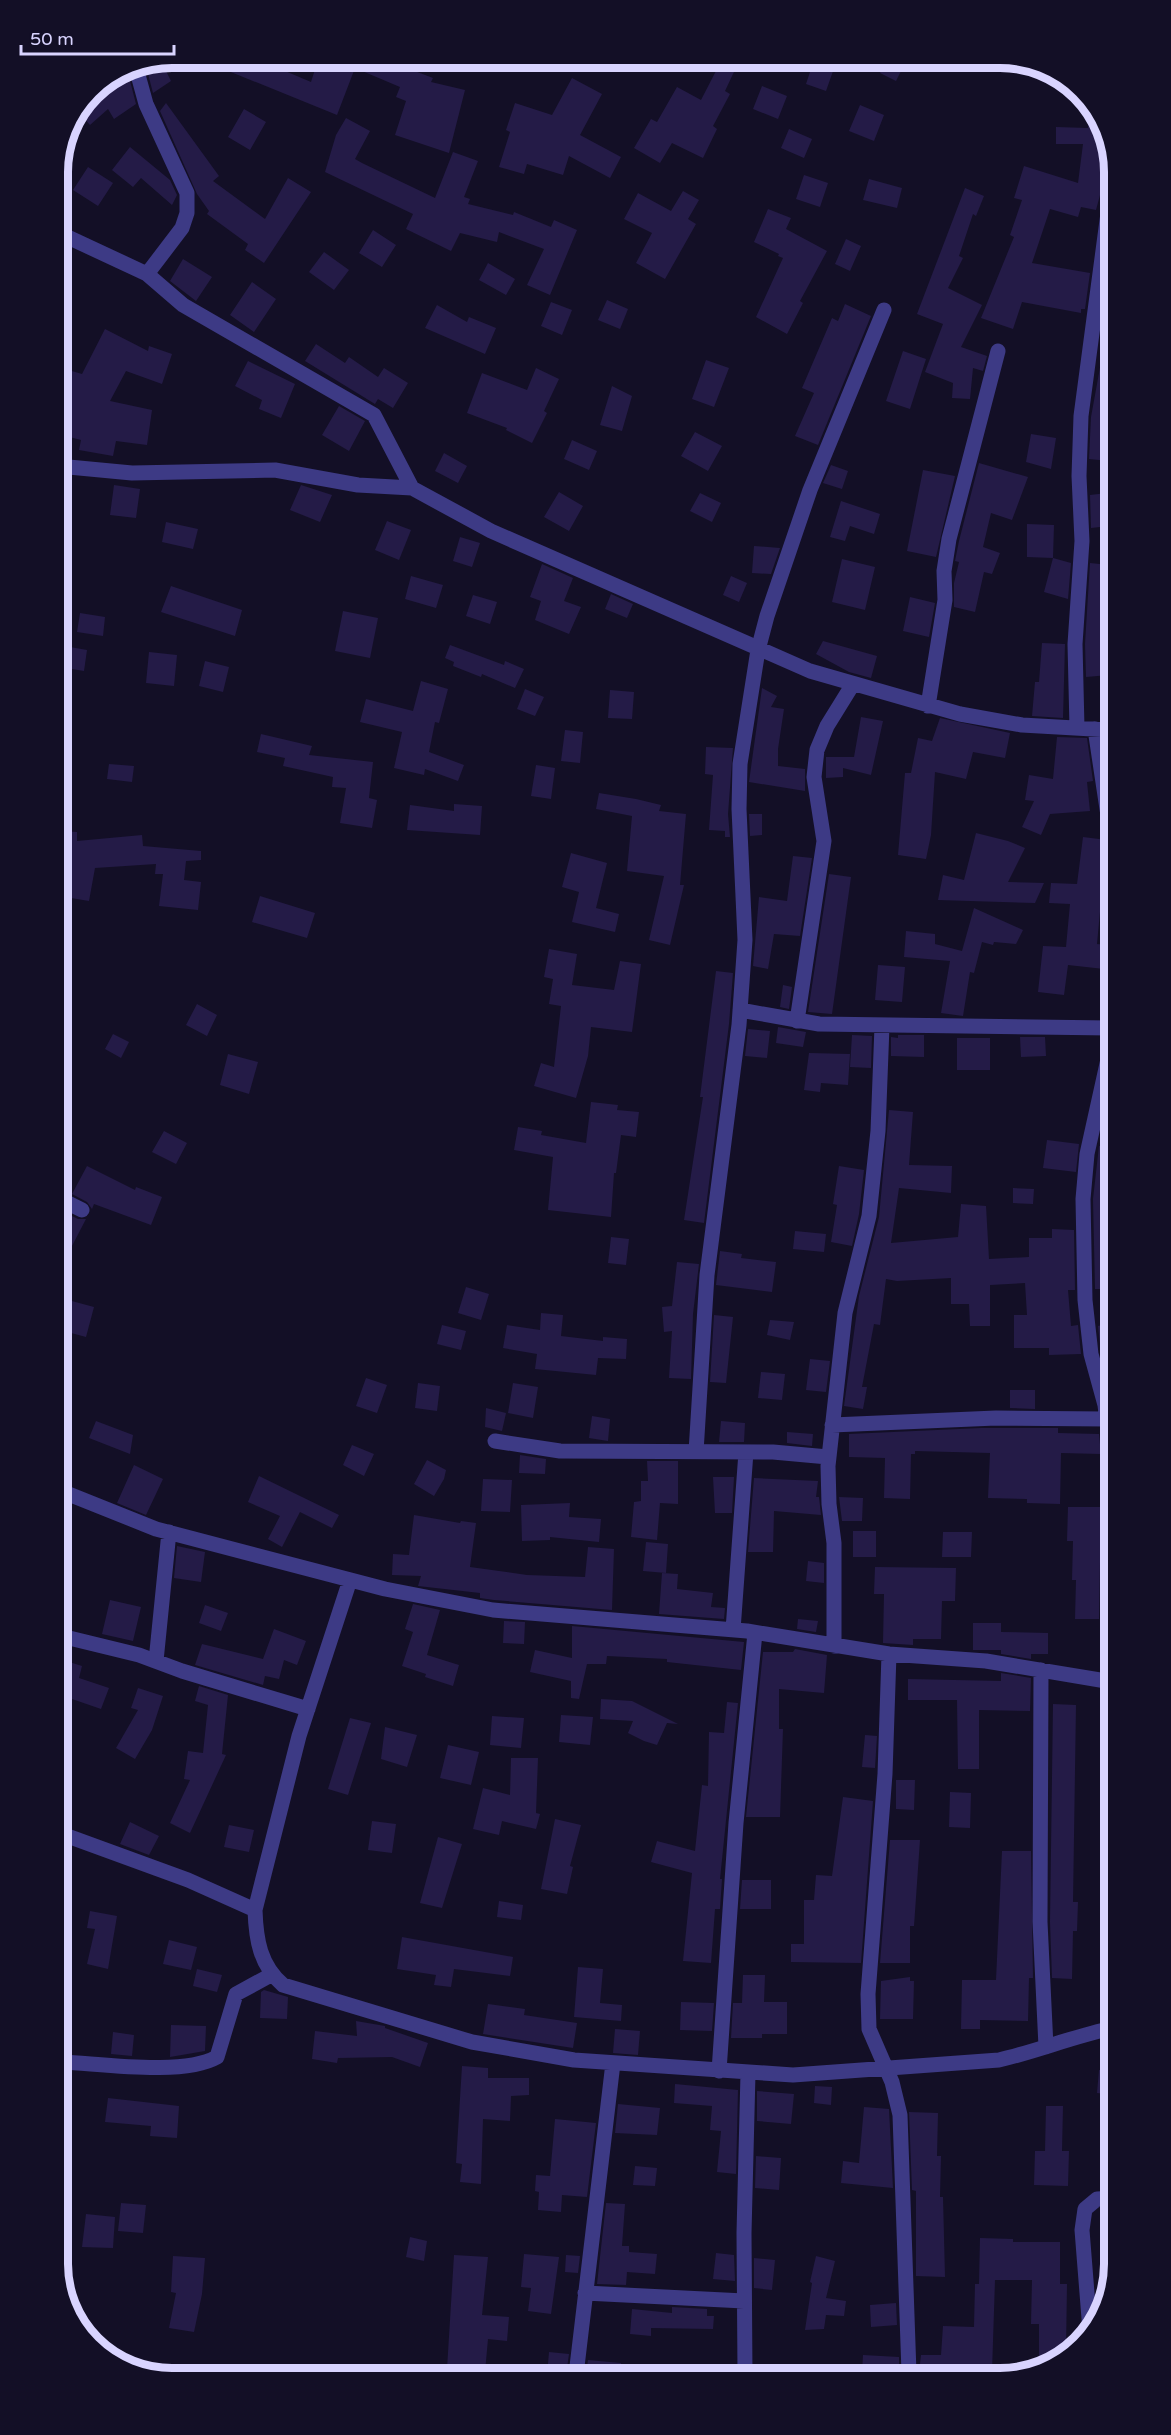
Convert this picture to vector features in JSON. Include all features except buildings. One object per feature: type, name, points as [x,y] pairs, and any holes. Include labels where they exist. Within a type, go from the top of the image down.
[{"type":"street","points":[[137,73],[146,104],[187,193],[187,213],[182,228],[147,274]]},
{"type":"street","points":[[68,237],[147,274],[183,304],[374,416],[412,488]]},
{"type":"street","points":[[1077,728],[1075,644],[1082,541],[1079,476],[1081,416],[1103,280]]},
{"type":"street","points":[[696,1452],[707,1275],[740,1010],[746,940],[739,809],[740,764],[766,616],[810,490],[884,310]]},
{"type":"street","points":[[928,706],[945,600],[944,572],[949,539],[998,351]]},
{"type":"street","points":[[68,467],[132,473],[275,470],[358,486],[412,488],[491,531],[625,588],[759,650],[854,684],[928,706],[1022,725],[1102,730]]},
{"type":"street","points":[[797,1021],[824,841],[814,777],[817,750],[828,726],[854,684]]},
{"type":"street","points":[[740,1010],[797,1021],[882,1026],[1103,1028]]},
{"type":"street","points":[[834,1646],[834,1543],[829,1504],[828,1456],[846,1313],[869,1216],[878,1131],[882,1026]]},
{"type":"street","points":[[1103,1082],[1087,1154],[1083,1199],[1084,1300],[1091,1354],[1103,1403]]},
{"type":"street","points":[[68,1203],[82,1210]]},
{"type":"street","points":[[832,1425],[996,1418],[1103,1419]]},
{"type":"street","points":[[495,1441],[560,1451],[746,1452],[828,1456]]},
{"type":"street","points":[[733,1630],[746,1452]]},
{"type":"street","points":[[68,1494],[169,1532],[350,1580],[492,1610],[733,1630],[889,1654],[986,1661],[1103,1680]]},
{"type":"street","points":[[156,1661],[169,1532]]},
{"type":"street","points":[[350,1580],[308,1709],[255,1910],[256,1934],[261,1956],[271,1975],[283,1985],[472,2042],[574,2060],[748,2073],[793,2075],[999,2060],[1046,2047],[1076,2035],[1103,2030]]},
{"type":"street","points":[[719,2071],[736,1824],[755,1633]]},
{"type":"street","points":[[68,1637],[108,1646],[308,1709]]},
{"type":"street","points":[[889,1654],[883,1797],[868,1994],[869,2030],[892,2082],[900,2115],[909,2368]]},
{"type":"street","points":[[1041,1670],[1040,1922],[1046,2047]]},
{"type":"street","points":[[68,1836],[188,1880],[255,1910]]},
{"type":"street","points":[[68,2062],[160,2067],[202,2065],[217,2057],[236,1994],[271,1975]]},
{"type":"street","points":[[577,2367],[613,2063]]},
{"type":"street","points":[[745,2368],[748,2073]]},
{"type":"street","points":[[1089,2317],[1082,2229],[1085,2209],[1097,2199],[1103,2199]]},
{"type":"street","points":[[585,2293],[744,2301]]}]
